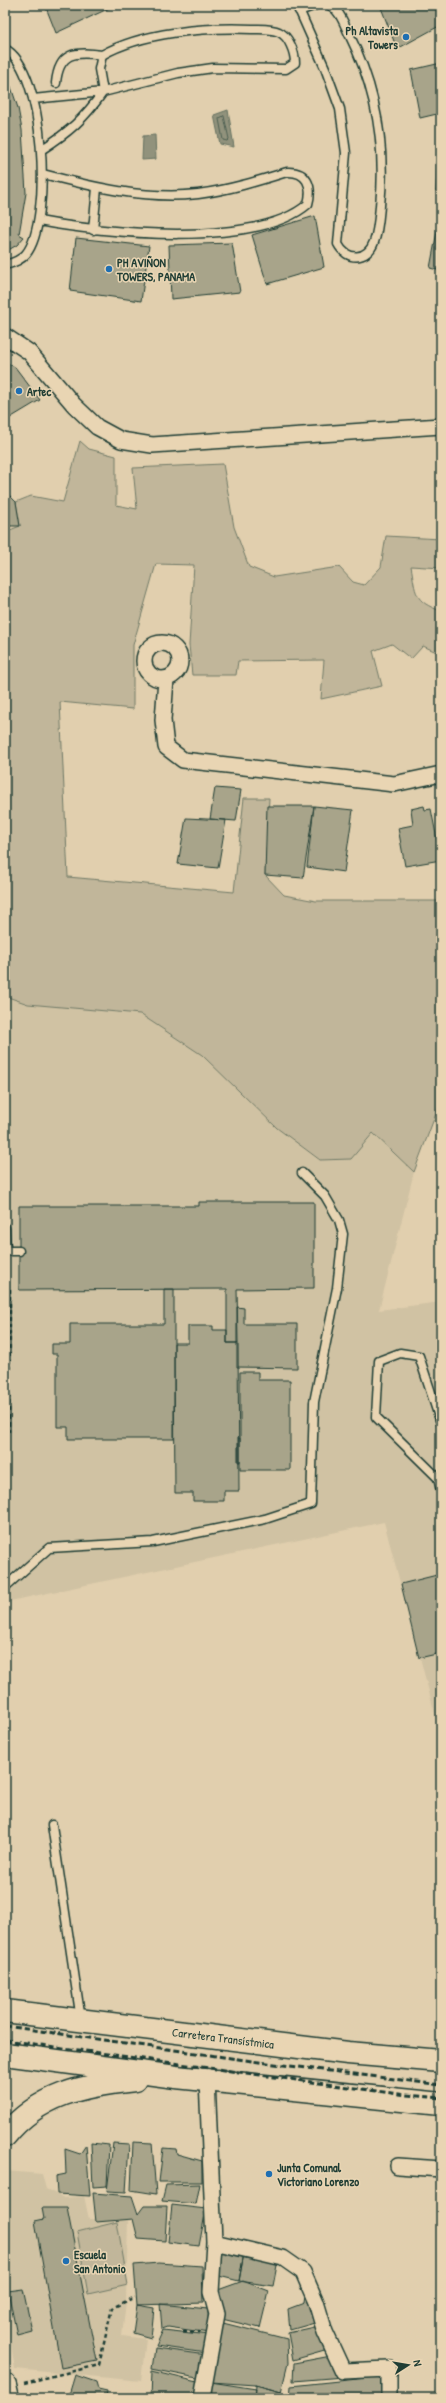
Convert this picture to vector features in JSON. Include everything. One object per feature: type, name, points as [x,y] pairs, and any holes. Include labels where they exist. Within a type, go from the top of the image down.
[{"type":"main road","points":[[5,2000],[42,2015]]},
{"type":"main road","name":"Carretera Transístmica","points":[[5,2011],[348,2053],[441,2062]]},
{"type":"main road","points":[[5,2054],[176,2077],[441,2104]]},
{"type":"main road","points":[[5,2136],[33,2108],[71,2090],[110,2082],[176,2077]]},
{"type":"street","points":[[5,336],[29,352],[74,405],[97,427],[121,440],[152,445],[441,426]]},
{"type":"street","points":[[166,679],[163,720],[166,747],[183,760],[394,784],[441,774]]},
{"type":"street","points":[[202,2398],[217,2314],[211,2292],[214,2242],[207,2080]]},
{"type":"street","points":[[398,2166],[441,2168]]},
{"type":"street","points":[[214,2242],[283,2258],[303,2272],[316,2302],[325,2332],[342,2371],[390,2369],[389,2398]]},
{"type":"lane","points":[[316,5],[298,8],[325,68],[340,109],[346,153],[338,244],[343,252],[350,256],[361,256],[370,251],[375,241],[379,216],[382,187],[379,127],[364,69],[338,12],[329,5]]},
{"type":"lane","points":[[33,99],[103,92],[178,73],[213,68],[286,69],[295,63],[295,57],[289,43],[280,32],[272,30],[231,28],[196,30],[162,36],[114,48],[102,55],[84,53],[73,54],[63,60],[58,70],[56,83]]},
{"type":"lane","points":[[5,49],[16,56],[23,68],[33,99],[43,174],[39,221],[32,244],[26,255],[15,262],[5,265]]},
{"type":"lane","points":[[41,150],[69,132],[86,116],[103,92],[99,69],[102,55]]},
{"type":"lane","points":[[39,221],[93,230],[162,234],[199,233],[253,226],[286,217],[300,211],[308,204],[310,194],[309,185],[304,177],[296,172],[287,172],[226,190],[198,194],[166,195],[97,188],[43,174]]},
{"type":"lane","points":[[93,230],[97,188]]},
{"type":"lane","points":[[5,1587],[49,1548],[152,1542],[265,1519],[311,1504],[314,1402],[338,1288],[343,1234],[339,1220],[325,1196],[302,1173]]},
{"type":"lane","points":[[5,1228],[6,1251],[19,1251]]},
{"type":"lane","points":[[441,1423],[419,1356],[400,1353],[379,1361],[376,1417],[438,1478],[441,1491]]},
{"type":"lane","points":[[438,1478],[441,1470]]},
{"type":"lane","points":[[52,1825],[81,2021]]},
{"type":"path","points":[[5,1287],[10,1287],[9,1432]]},
{"type":"path","points":[[12,2389],[99,2365],[112,2308],[135,2297]]},
{"type":"shaded area","points":[[80,441],[89,449],[116,456],[116,505],[137,509],[133,468],[223,464],[234,527],[249,567],[274,577],[339,567],[353,582],[364,585],[381,567],[386,536],[441,539],[441,568],[411,566],[417,595],[425,604],[441,611],[441,654],[423,646],[411,659],[392,644],[373,651],[382,686],[321,699],[324,660],[238,661],[236,675],[192,675],[189,645],[194,565],[156,564],[133,645],[133,709],[60,702],[68,877],[234,892],[244,798],[269,798],[265,875],[284,895],[316,901],[441,901],[441,1100],[414,1172],[373,1133],[351,1159],[320,1160],[277,1128],[202,1055],[140,1014],[28,1004],[5,996],[5,532],[20,526],[16,502],[31,496],[63,502]]},
{"type":"shaded area","points":[[5,996],[28,1004],[140,1014],[202,1055],[277,1128],[319,1160],[351,1159],[373,1133],[414,1172],[379,1310],[441,1302],[441,1737],[384,1522],[10,1601],[5,1591]]},
{"type":"shaded area","name":"Escuela San Antonio","points":[[5,2171],[42,2174],[46,2189],[64,2198],[84,2196],[89,2219],[128,2218],[126,2302],[122,2336],[146,2339],[141,2381],[15,2369],[5,2308]]},
{"type":"shaded area","points":[[117,2222],[128,2285],[88,2294],[77,2232]]},
{"type":"water","points":[[228,110],[234,147],[220,144],[214,115]]},
{"type":"water","points":[[155,135],[156,159],[142,160],[143,136]]},
{"type":"building","points":[[45,5],[116,5],[56,33]]},
{"type":"building","name":"Ph Altavista Towers","points":[[380,5],[441,5],[441,25],[397,49]]},
{"type":"building","points":[[441,63],[441,113],[420,118],[411,70]]},
{"type":"building","points":[[5,69],[18,108],[22,130],[26,193],[19,234],[24,237],[17,245],[5,252]]},
{"type":"building","points":[[438,143],[441,143],[441,190],[436,191]]},
{"type":"building","points":[[315,216],[324,267],[267,284],[252,235]]},
{"type":"building","points":[[438,226],[441,226],[441,271],[430,268]]},
{"type":"building","name":"PH AVIÑON TOWERS, PANAMA","points":[[76,238],[149,246],[141,301],[70,291]]},
{"type":"building","points":[[232,243],[240,292],[171,299],[169,245]]},
{"type":"building","name":"Artec","points":[[5,362],[15,367],[40,400],[5,421]]},
{"type":"building","points":[[5,491],[16,502],[20,526],[5,526]]},
{"type":"building","points":[[215,788],[241,790],[236,821],[210,819]]},
{"type":"building","points":[[267,806],[314,806],[303,878],[265,875]]},
{"type":"building","points":[[314,806],[353,810],[344,872],[307,867]]},
{"type":"building","points":[[424,806],[425,810],[431,809],[441,860],[405,866],[398,828],[413,825],[411,809]]},
{"type":"building","points":[[186,818],[226,820],[218,868],[178,864]]},
{"type":"building","points":[[199,1202],[314,1202],[314,1288],[237,1289],[238,1343],[227,1343],[227,1289],[19,1290],[19,1206],[199,1206]]},
{"type":"building","points":[[164,1289],[174,1289],[174,1439],[68,1439],[68,1427],[57,1427],[57,1354],[52,1354],[52,1344],[70,1344],[70,1324],[164,1324]]},
{"type":"building","points":[[237,1307],[244,1308],[244,1324],[297,1324],[297,1368],[237,1367]]},
{"type":"building","points":[[188,1326],[213,1326],[213,1330],[227,1330],[227,1343],[238,1343],[239,1491],[224,1491],[224,1501],[193,1501],[193,1493],[175,1493],[174,1343],[188,1343]]},
{"type":"building","points":[[240,1372],[258,1372],[258,1380],[290,1380],[290,1470],[240,1470]]},
{"type":"building","points":[[238,1438],[240,1438],[240,1462],[238,1462]]},
{"type":"building","points":[[441,1574],[441,1653],[419,1658],[401,1584]]},
{"type":"building","points":[[133,2142],[152,2143],[156,2194],[131,2190]]},
{"type":"building","points":[[91,2143],[109,2145],[107,2186],[93,2187]]},
{"type":"building","points":[[113,2143],[129,2144],[126,2192],[107,2191]]},
{"type":"building","points":[[86,2145],[90,2196],[57,2194],[56,2176],[66,2174],[65,2149],[80,2154]]},
{"type":"building","points":[[163,2148],[176,2149],[177,2154],[202,2161],[202,2182],[159,2182]]},
{"type":"building","points":[[200,2184],[196,2204],[162,2201],[166,2185]]},
{"type":"building","points":[[93,2193],[132,2196],[138,2214],[144,2206],[167,2206],[165,2241],[138,2239],[133,2219],[96,2222]]},
{"type":"building","points":[[172,2205],[206,2209],[199,2246],[168,2242]]},
{"type":"building","points":[[42,2208],[67,2208],[97,2361],[61,2368],[35,2221],[44,2219]]},
{"type":"building","points":[[222,2246],[244,2253],[239,2281],[215,2275]]},
{"type":"building","points":[[244,2253],[278,2260],[273,2286],[239,2281]]},
{"type":"building","points":[[159,2263],[202,2266],[203,2303],[137,2305],[134,2265]]},
{"type":"building","points":[[243,2281],[269,2291],[260,2328],[222,2319],[218,2290]]},
{"type":"building","points":[[306,2287],[318,2322],[290,2330],[288,2309],[304,2303]]},
{"type":"building","points":[[23,2289],[32,2331],[17,2335],[8,2291]]},
{"type":"building","points":[[160,2304],[208,2309],[209,2333],[168,2327],[162,2329]]},
{"type":"building","points":[[137,2305],[154,2308],[151,2338],[133,2333]]},
{"type":"building","points":[[215,2321],[287,2339],[288,2363],[281,2392],[256,2385],[211,2382]]},
{"type":"building","points":[[319,2326],[328,2350],[293,2360],[288,2333]]},
{"type":"building","points":[[163,2330],[209,2335],[206,2353],[156,2346]]},
{"type":"building","points":[[155,2348],[206,2355],[202,2379],[152,2369]]},
{"type":"building","points":[[331,2356],[339,2377],[343,2377],[293,2381],[294,2363]]},
{"type":"building","points":[[152,2371],[202,2383],[199,2398],[151,2398]]},
{"type":"building","points":[[75,2375],[96,2382],[98,2389],[107,2391],[106,2398],[68,2398]]},
{"type":"building","points":[[386,2376],[387,2398],[290,2398],[291,2386]]},
{"type":"building","points":[[211,2382],[256,2389],[255,2398],[212,2398]]},
{"type":"building","points":[[256,2385],[281,2392],[281,2398],[255,2398]]},
{"type":"waterway","points":[[20,2396],[24,2398]]},
{"type":"railway","points":[[5,2026],[259,2062],[441,2085]]},
{"type":"railway","points":[[5,2040],[406,2095],[441,2098]]},
{"type":"place","name":"Ph Altavista Towers","points":[[406,37]]},
{"type":"place","name":"PH AVIÑON TOWERS, PANAMA","points":[[109,269]]},
{"type":"place","name":"Artec","points":[[19,391]]},
{"type":"place","name":"Junta Comunal Victoriano Lorenzo","points":[[269,2174]]},
{"type":"place","name":"Escuela San Antonio","points":[[66,2261]]}]
